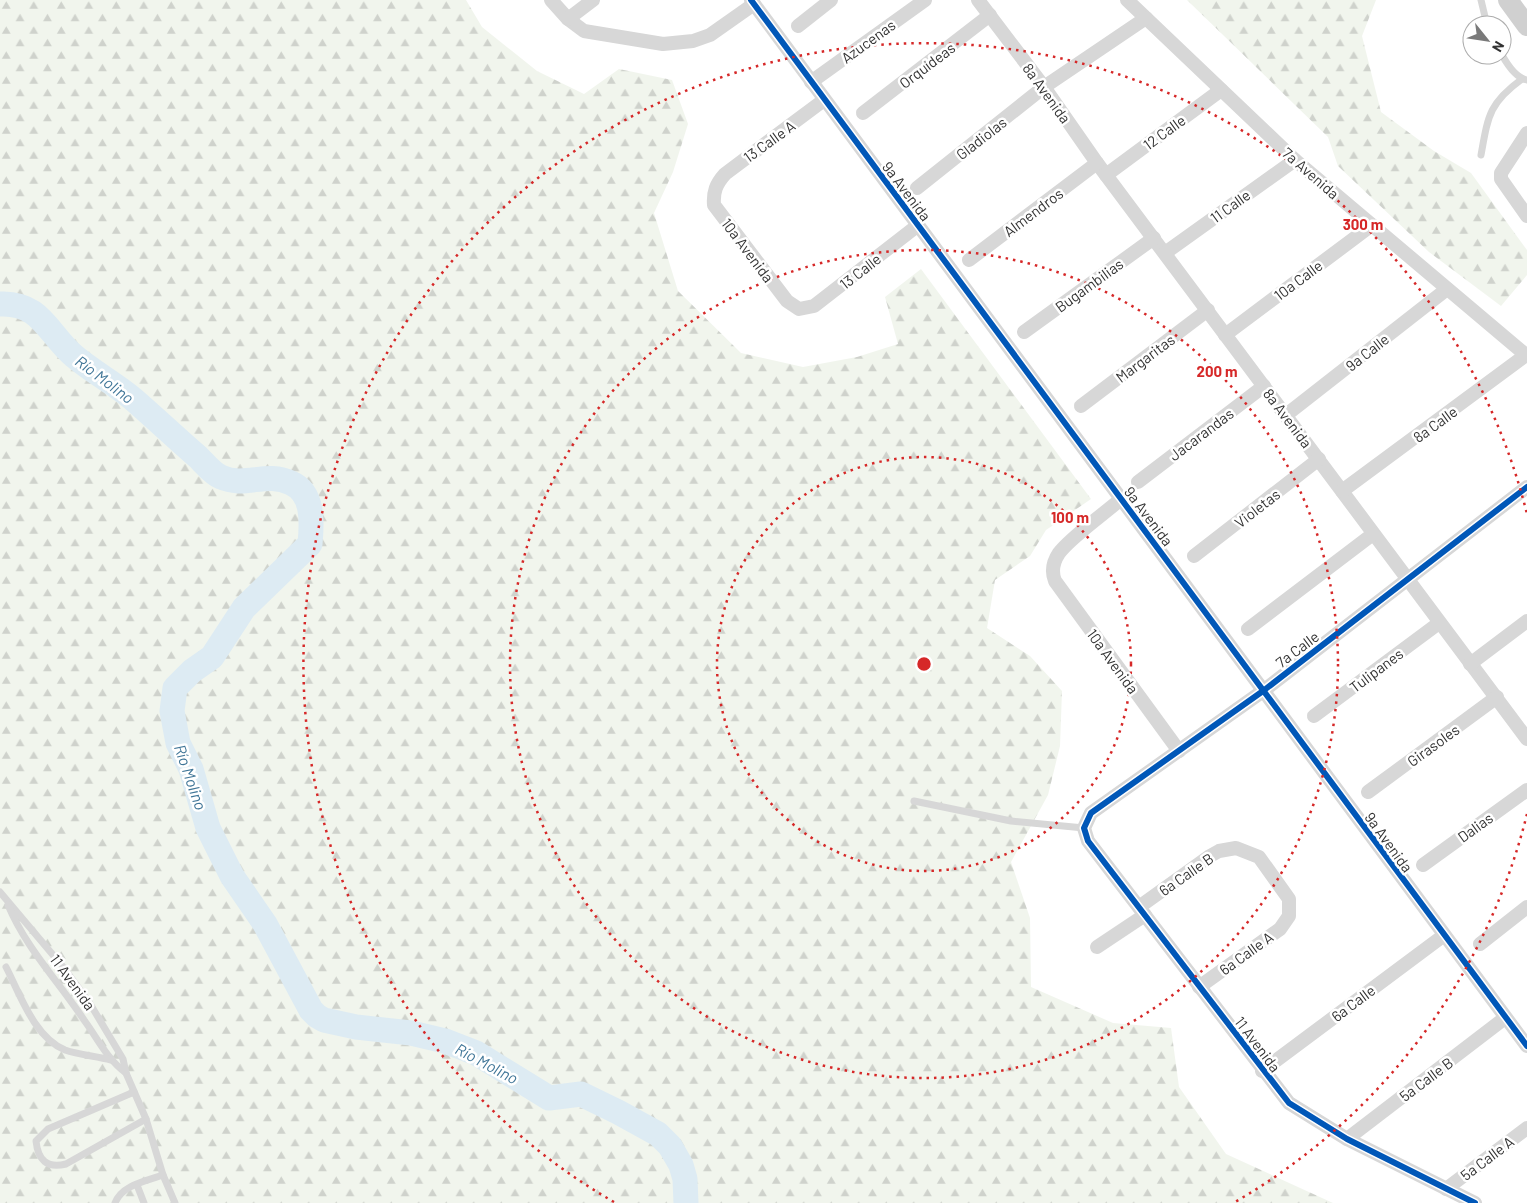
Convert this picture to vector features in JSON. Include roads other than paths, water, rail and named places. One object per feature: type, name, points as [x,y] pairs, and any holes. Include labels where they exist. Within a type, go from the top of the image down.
[{"type":"main road","points":[[1508,0],[1527,26]]},
{"type":"street","points":[[551,0],[568,19],[584,31],[646,43],[680,43],[710,35],[752,2]]},
{"type":"street","points":[[568,19],[593,0]]},
{"type":"street","points":[[798,26],[831,0]]},
{"type":"street","name":"Azucenas","points":[[811,82],[925,0]]},
{"type":"street","name":"8a Avenida","points":[[978,0],[1044,87],[1097,163],[1527,739]]},
{"type":"street","name":"7a Avenida","points":[[1127,0],[1295,160],[1526,355]]},
{"type":"street","name":"9a Avenida","points":[[752,2],[1443,936],[1527,1046]]},
{"type":"street","name":"Orquídeas","points":[[863,113],[990,15]]},
{"type":"street","points":[[1044,87],[1146,18]]},
{"type":"street","name":"Gladiolas","points":[[917,188],[1044,87]]},
{"type":"street","name":"12 Calle","points":[[1106,175],[1221,90]]},
{"type":"street","name":"13 Calle A","points":[[717,184],[735,166],[824,100]]},
{"type":"street","points":[[1527,133],[1501,173],[1504,186],[1527,216]]},
{"type":"street","name":"11 Calle","points":[[1165,253],[1295,160]]},
{"type":"street","name":"Almendros","points":[[969,260],[1097,163]]},
{"type":"street","name":"10a Avenida","points":[[717,184],[714,194],[714,205],[788,301],[799,309]]},
{"type":"street","name":"10a Calle","points":[[1225,335],[1372,225]]},
{"type":"street","name":"13 Calle","points":[[799,309],[814,306],[918,226]]},
{"type":"street","name":"Bugambilias","points":[[1024,332],[1154,238]]},
{"type":"street","name":"9a Calle","points":[[1286,415],[1447,289]]},
{"type":"street","name":"Margaritas","points":[[1082,406],[1208,310]]},
{"type":"street","name":"8a Calle","points":[[1342,491],[1526,355]]},
{"type":"street","name":"Jacarandas","points":[[1138,482],[1264,386]]},
{"type":"street","name":"Violetas","points":[[1194,556],[1319,459]]},
{"type":"street","name":"7a Calle","points":[[1084,828],[1086,820],[1091,813],[1263,691],[1527,487]]},
{"type":"street","name":"10a Avenida","points":[[1121,499],[1060,552],[1052,568],[1055,581],[1179,751]]},
{"type":"street","points":[[1248,629],[1373,534]]},
{"type":"street","points":[[1470,664],[1527,621]]},
{"type":"street","name":"Tulipanes","points":[[1314,716],[1439,623]]},
{"type":"street","name":"Girasoles","points":[[1368,792],[1497,698]]},
{"type":"street","name":"Dalias","points":[[1423,865],[1527,790]]},
{"type":"street","name":"11 Avenida","points":[[1084,828],[1088,841],[1281,1096],[1298,1111],[1347,1139],[1475,1203]]},
{"type":"street","name":"6a Calle B","points":[[1097,947],[1210,856],[1219,851],[1236,848],[1259,857],[1289,899],[1289,916]]},
{"type":"street","points":[[1480,944],[1527,908]]},
{"type":"street","name":"6a Calle A","points":[[1199,987],[1280,929],[1289,916]]},
{"type":"street","name":"6a Calle","points":[[1262,1071],[1443,936]]},
{"type":"street","name":"5a Calle B","points":[[1347,1139],[1506,1018]]},
{"type":"street","name":"5a Calle A","points":[[1446,1189],[1527,1128]]},
{"type":"lane","points":[[1481,0],[1485,15]]},
{"type":"lane","points":[[1481,154],[1491,110],[1504,92],[1525,80],[1507,65]]},
{"type":"lane","points":[[914,801],[1011,821],[1084,828]]},
{"type":"lane","name":"11 Avenida","points":[[0,892],[16,926],[29,946],[84,1019],[111,1060],[126,1073]]},
{"type":"lane","name":"11 Avenida","points":[[5,900],[43,941],[88,1002],[123,1059],[126,1073],[146,1119],[163,1175],[175,1203]]},
{"type":"lane","points":[[6,967],[41,1031],[52,1044],[67,1051],[111,1060]]},
{"type":"lane","points":[[134,1092],[48,1129],[36,1141],[37,1152],[48,1166],[55,1167],[66,1164],[146,1119]]},
{"type":"lane","points":[[115,1203],[118,1196],[127,1188],[163,1175]]},
{"type":"lane","points":[[137,1184],[144,1203]]},
{"type":"waterway","name":"Río Molino","points":[[0,304],[25,308],[35,314],[74,356],[133,399],[218,476],[239,481],[282,480],[299,488],[308,501],[311,518],[310,544],[244,608],[212,657],[192,671],[175,688],[172,711],[178,743],[191,769],[208,828],[232,876],[265,924],[311,1010],[324,1020],[356,1027],[411,1033],[445,1041],[476,1053],[549,1098],[581,1094],[618,1112],[658,1134],[670,1146],[681,1165],[685,1179],[686,1203]]}]
